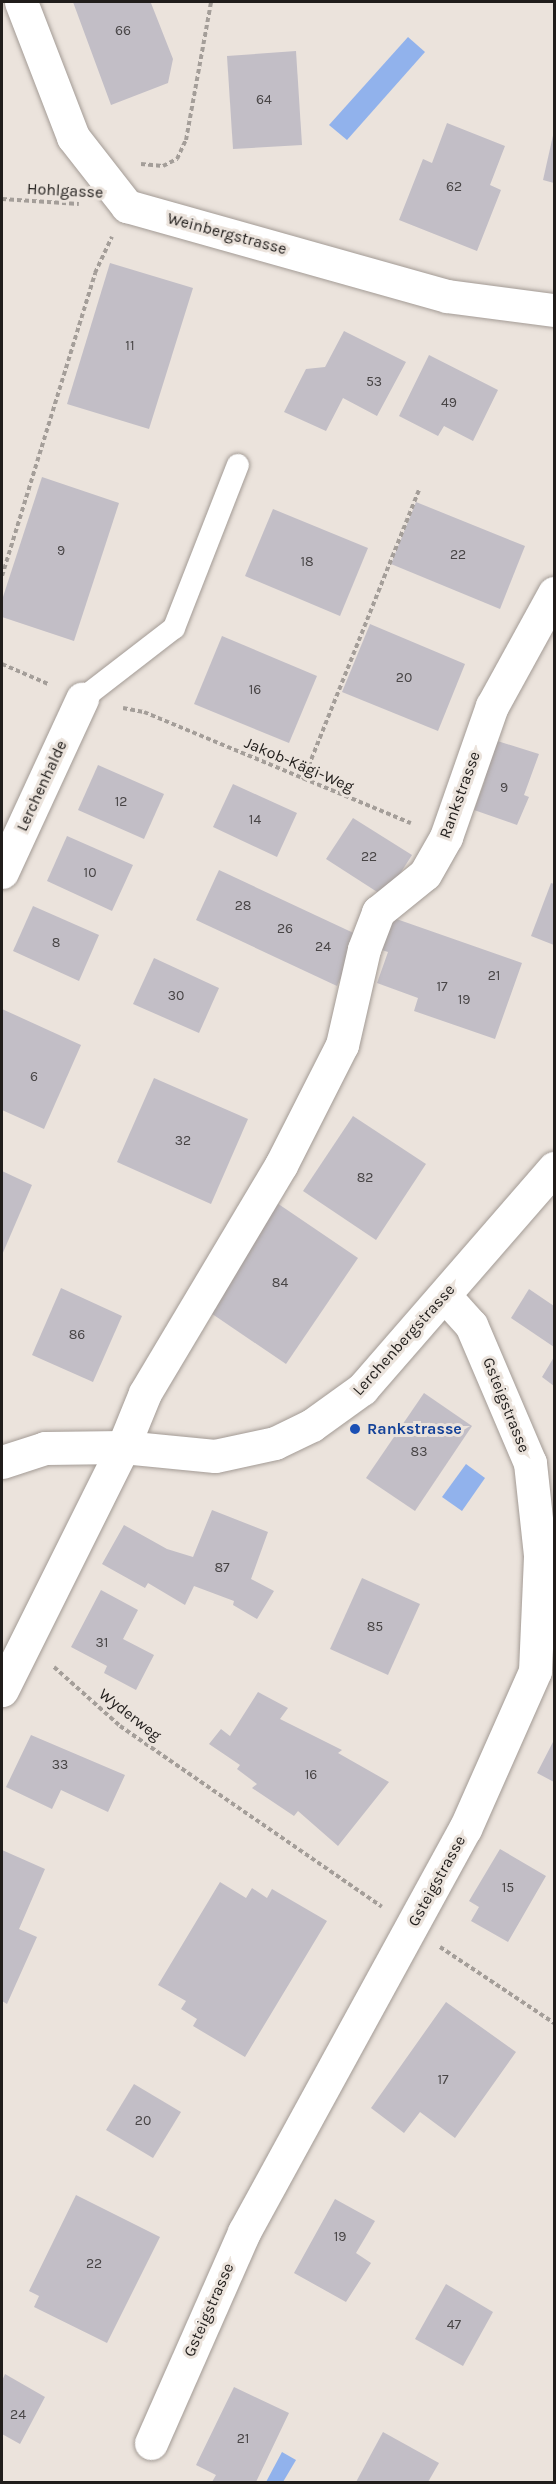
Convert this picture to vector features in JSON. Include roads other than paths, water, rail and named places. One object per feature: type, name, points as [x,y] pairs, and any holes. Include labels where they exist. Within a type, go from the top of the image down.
[{"type":"street","name":"Weinbergstrasse","points":[[21,2],[74,137],[127,206],[447,296],[555,310]]},
{"type":"street","name":"Rankstrasse","points":[[2,1690],[123,1447],[145,1392],[281,1165],[342,1045],[364,949],[378,912],[425,874],[446,837],[492,706],[555,593]]},
{"type":"street","name":"Lerchenhalde","points":[[2,872],[82,699]]},
{"type":"street","name":"Lerchenbergstrasse","points":[[2,1462],[45,1448],[123,1447],[215,1456],[292,1435],[338,1408],[362,1389],[555,1168]]},
{"type":"street","name":"Gsteigstrasse","points":[[151,2443],[244,2232],[465,1829],[535,1671],[540,1555],[530,1463],[471,1325],[445,1296]]},
{"type":"lane","points":[[82,699],[174,628],[238,465]]},
{"type":"water","points":[[408,37],[425,52],[347,140],[329,125]]},
{"type":"water","points":[[466,1464],[485,1478],[462,1511],[442,1497]]},
{"type":"water","points":[[282,2452],[296,2460],[283,2482],[266,2482]]},
{"type":"place","name":"Rankstrasse","points":[[355,1429]]}]
